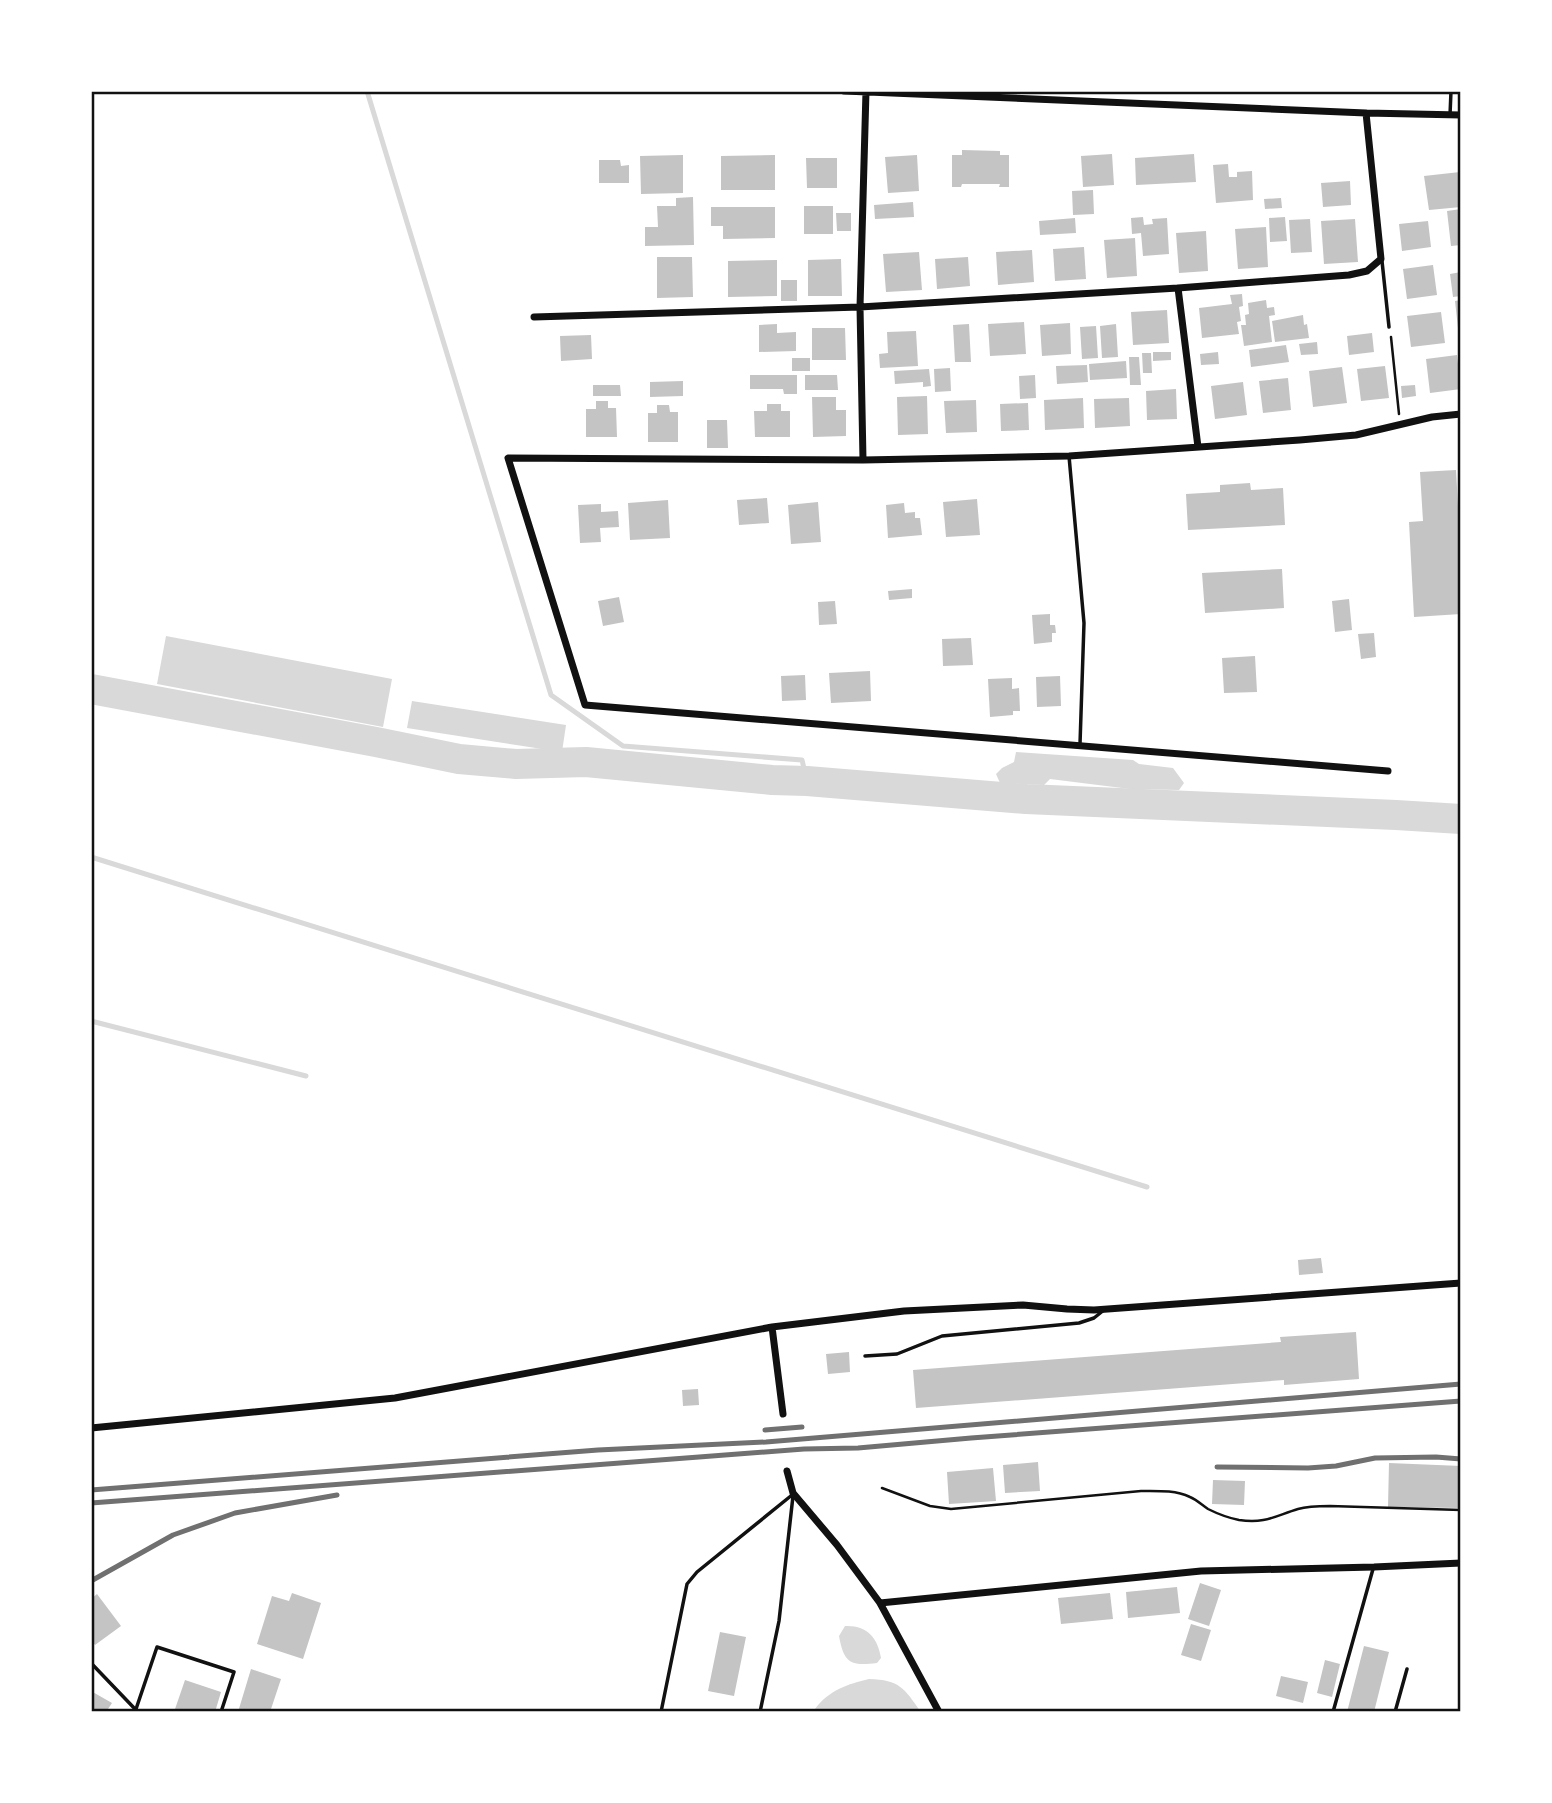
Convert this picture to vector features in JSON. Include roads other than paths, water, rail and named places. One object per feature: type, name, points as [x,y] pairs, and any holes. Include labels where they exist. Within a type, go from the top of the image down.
[{"type":"street","points":[[844,91],[1461,115]]},
{"type":"street","points":[[863,460],[860,307],[866,92]]},
{"type":"street","points":[[534,317],[860,307],[1178,288],[1349,275],[1367,271],[1381,259],[1366,113]]},
{"type":"street","points":[[1178,288],[1198,447]]},
{"type":"street","points":[[1388,771],[585,705],[508,458],[863,460],[1069,456],[1356,435],[1432,417],[1461,414]]},
{"type":"street","points":[[91,1428],[395,1398],[772,1327],[904,1311],[1023,1305],[1106,1309],[1461,1283]]},
{"type":"street","points":[[772,1327],[783,1414]]},
{"type":"street","points":[[787,1471],[793,1493],[838,1545],[880,1603],[939,1712]]},
{"type":"street","points":[[880,1603],[1201,1571],[1461,1563]]},
{"type":"lane","points":[[1450,115],[1451,91]]},
{"type":"lane","points":[[1381,259],[1390,327]]},
{"type":"lane","points":[[1069,456],[1084,623],[1080,746]]},
{"type":"lane","points":[[865,1356],[897,1354],[942,1336],[1079,1323],[1094,1318],[1106,1309]]},
{"type":"lane","points":[[661,1712],[687,1584],[793,1493]]},
{"type":"lane","points":[[760,1712],[779,1621],[793,1493]]},
{"type":"lane","points":[[1333,1712],[1374,1567]]},
{"type":"lane","points":[[91,1663],[136,1711],[156,1647],[234,1672],[221,1712]]},
{"type":"lane","points":[[1395,1712],[1407,1669]]},
{"type":"waterway","points":[[367,91],[551,695],[623,746],[802,760],[807,781]]},
{"type":"waterway","points":[[91,689],[459,759],[516,764],[586,762],[772,780],[1026,799],[1461,819]]},
{"type":"waterway","points":[[91,857],[1147,1187]]},
{"type":"waterway","points":[[91,1021],[306,1076]]},
{"type":"railway","points":[[91,1490],[598,1450],[766,1442],[1461,1384]]},
{"type":"railway","points":[[91,1503],[1461,1401]]},
{"type":"railway","points":[[765,1430],[802,1427]]},
{"type":"railway","points":[[1217,1467],[1308,1468],[1336,1466],[1375,1458],[1461,1459]]},
{"type":"railway","points":[[91,1581],[173,1535],[235,1513],[337,1495]]}]
